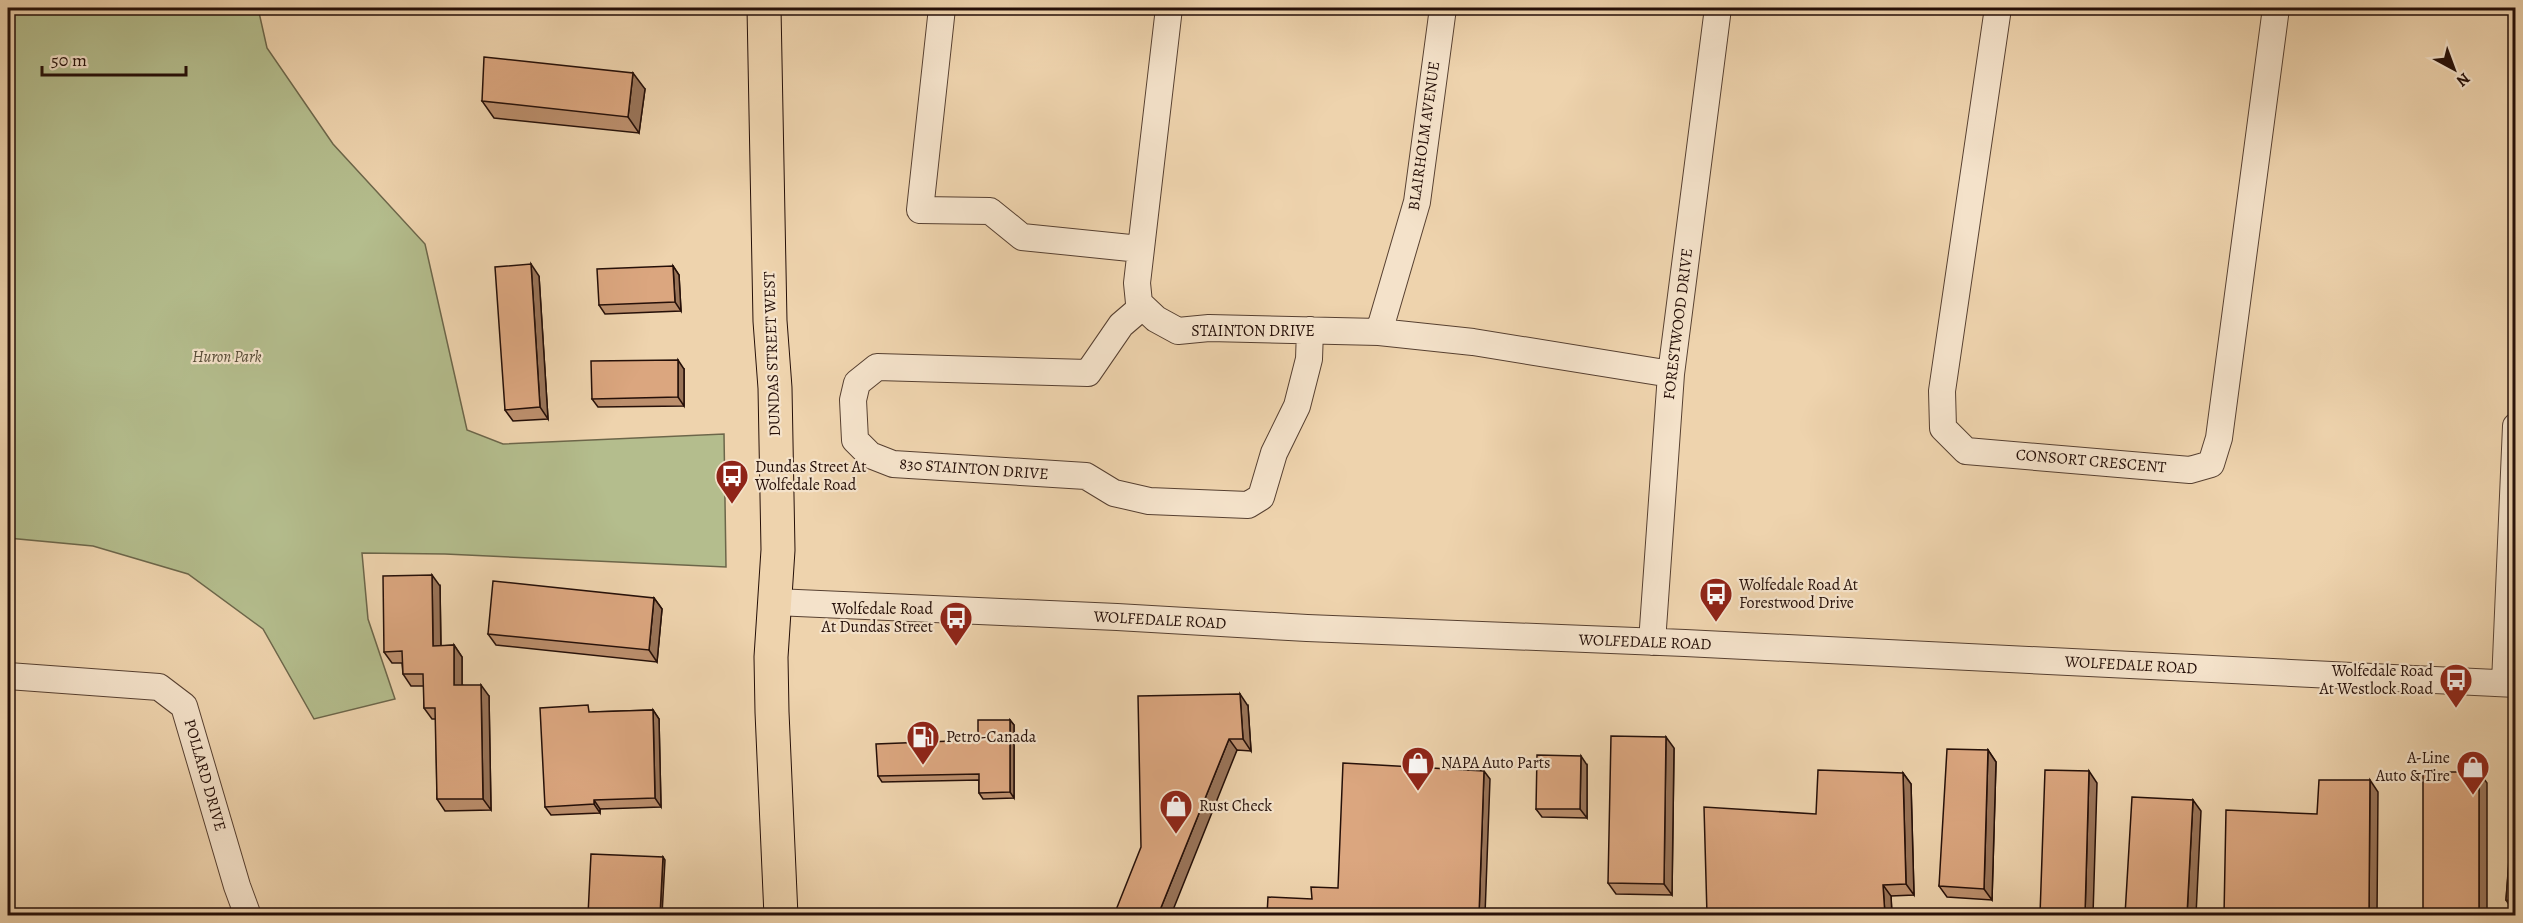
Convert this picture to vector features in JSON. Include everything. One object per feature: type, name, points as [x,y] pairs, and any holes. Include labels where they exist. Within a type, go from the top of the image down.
[{"type":"main road","name":"DUNDAS STREET WEST","points":[[764,8],[770,321],[775,388],[778,550],[771,657],[781,915]]},
{"type":"street","points":[[942,8],[920,210],[990,211],[1022,237],[1140,249]]},
{"type":"street","points":[[1142,307],[1139,303],[1137,282],[1169,8]]},
{"type":"street","name":"BLAIRHOLM AVENUE","points":[[1379,332],[1417,202],[1443,8]]},
{"type":"street","name":"FORESTWOOD DRIVE","points":[[1652,642],[1671,374],[1718,8]]},
{"type":"street","name":"CONSORT CRESCENT","points":[[1998,8],[1942,391],[1943,428],[1966,451],[2190,470],[2211,464],[2219,438],[2276,8]]},
{"type":"street","name":"STAINTON DRIVE","points":[[1142,307],[1156,319],[1178,331],[1209,328],[1379,332],[1473,342],[1671,374]]},
{"type":"street","name":"830 STAINTON DRIVE","points":[[1142,307],[1122,325],[1088,373],[877,367],[857,383],[853,400],[855,440],[870,455],[893,464],[1086,476],[1114,493],[1149,501],[1248,506],[1261,497],[1274,453],[1298,406],[1309,359],[1310,330]]},
{"type":"street","points":[[2510,683],[2516,426]]},
{"type":"street","name":"WOLFEDALE ROAD","points":[[775,602],[2510,683]]},
{"type":"street","name":"POLLARD DRIVE","points":[[8,676],[159,687],[184,706],[237,886],[248,915]]},
{"type":"green space","name":"Huron Park","points":[[8,8],[258,8],[267,48],[333,144],[425,244],[467,430],[503,444],[724,434],[726,567],[445,554],[362,553],[368,619],[395,699],[314,719],[263,629],[188,574],[93,546],[8,538]]},
{"type":"building","points":[[484,57],[633,73],[628,117],[482,101]]},
{"type":"building","points":[[531,264],[540,407],[505,410],[495,267]]},
{"type":"building","points":[[673,266],[675,302],[599,305],[597,269]]},
{"type":"building","points":[[678,360],[678,397],[592,399],[591,361]]},
{"type":"building","points":[[432,575],[433,646],[454,645],[454,685],[481,685],[483,799],[437,799],[435,708],[424,708],[423,674],[403,674],[402,651],[384,652],[383,576]]},
{"type":"building","points":[[493,581],[654,598],[649,650],[488,634]]},
{"type":"building","points":[[1240,694],[1243,739],[1229,739],[1158,915],[1114,915],[1141,847],[1138,696]]},
{"type":"building","points":[[588,705],[589,712],[653,710],[655,798],[594,800],[594,804],[545,807],[540,708]]},
{"type":"building","points":[[978,720],[1010,720],[1010,792],[979,793],[979,774],[878,776],[876,744],[978,740]]},
{"type":"building","points":[[1611,736],[1666,737],[1664,884],[1608,883]]},
{"type":"building","points":[[1947,749],[1988,750],[1984,889],[1939,886]]},
{"type":"building","points":[[1537,755],[1581,756],[1580,809],[1536,809]]},
{"type":"building","points":[[1343,763],[1484,771],[1479,915],[1267,915],[1268,897],[1312,899],[1311,887],[1338,888]]},
{"type":"building","points":[[1818,770],[1903,773],[1906,884],[1883,885],[1885,915],[1707,915],[1704,807],[1816,814]]},
{"type":"building","points":[[2045,770],[2089,771],[2085,915],[2040,915]]},
{"type":"building","points":[[2423,772],[2479,772],[2479,915],[2423,915]]},
{"type":"building","points":[[2516,777],[2516,901],[2506,900]]},
{"type":"building","points":[[2319,780],[2370,780],[2369,915],[2224,915],[2226,810],[2317,814]]},
{"type":"building","points":[[2132,797],[2193,800],[2187,915],[2125,915]]},
{"type":"building","points":[[591,854],[663,857],[660,915],[588,915]]},
{"type":"place","name":"Dundas Street At Wolfedale Road","points":[[732,505]]},
{"type":"place","name":"Wolfedale Road At Forestwood Drive","points":[[1716,623]]},
{"type":"place","name":"Wolfedale Road At Dundas Street","points":[[956,647]]},
{"type":"place","name":"Wolfedale Road At Westlock Road","points":[[2456,709]]},
{"type":"place","name":"Petro-Canada","points":[[923,766]]},
{"type":"place","name":"NAPA Auto Parts","points":[[1418,792]]},
{"type":"place","name":"A-Line Auto & Tire","points":[[2473,796]]},
{"type":"place","name":"Rust Check","points":[[1176,835]]}]
